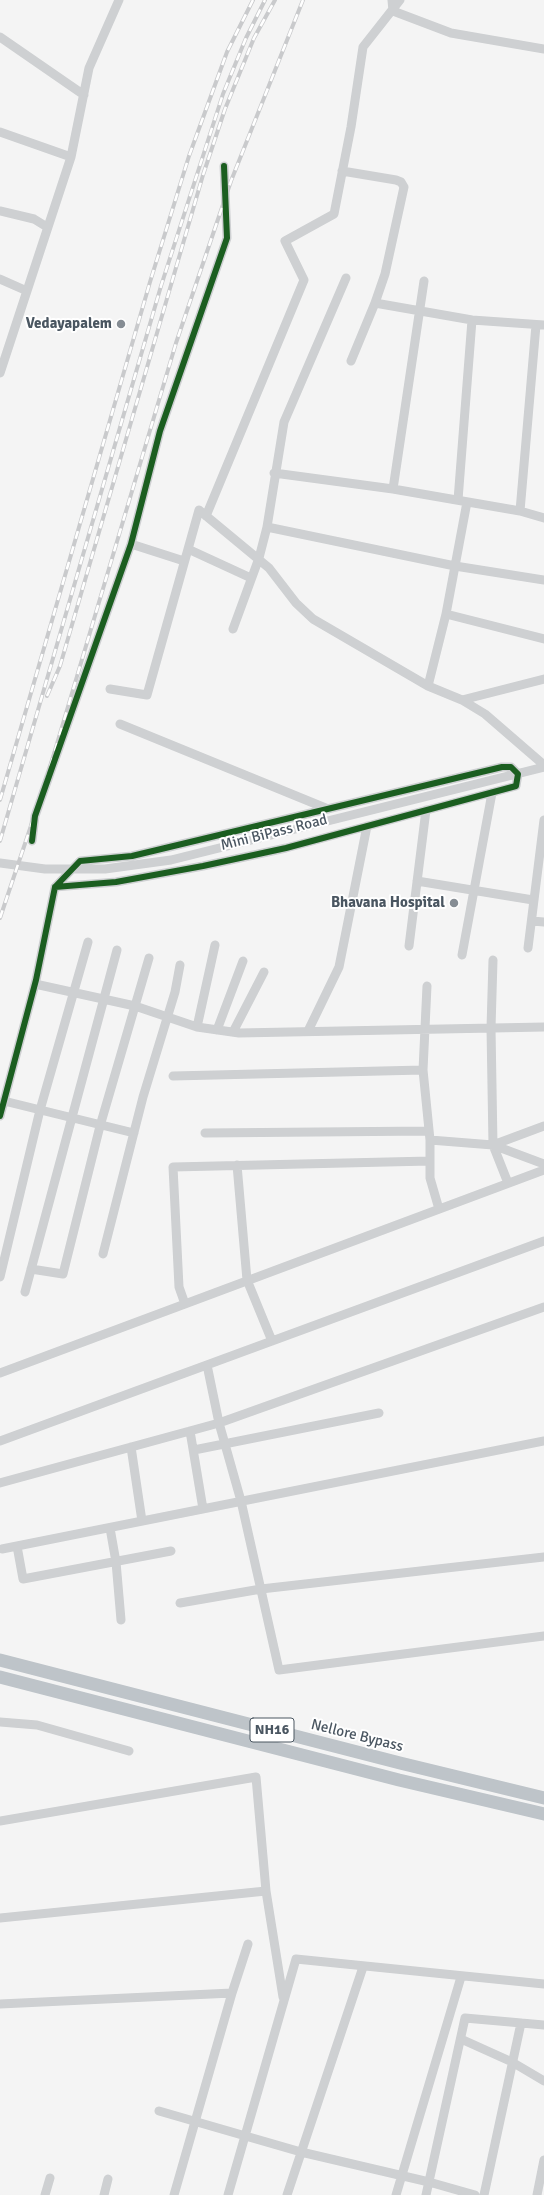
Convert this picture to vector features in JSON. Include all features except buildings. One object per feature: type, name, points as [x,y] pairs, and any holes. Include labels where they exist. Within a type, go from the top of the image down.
[{"type":"highway","name":"Nellore Bypass","points":[[0,1660],[392,1761],[544,1798]]},
{"type":"highway","name":"NH16","points":[[0,1677],[391,1778],[544,1814]]},
{"type":"street","points":[[0,373],[71,157],[89,68],[120,0]]},
{"type":"street","points":[[392,0],[393,11]]},
{"type":"street","points":[[206,516],[304,280],[285,241],[334,214],[363,47],[393,11],[400,0]]},
{"type":"street","points":[[393,11],[451,33],[544,49]]},
{"type":"street","points":[[0,37],[84,95]]},
{"type":"street","points":[[0,132],[71,157]]},
{"type":"street","points":[[32,841],[35,816],[131,544],[160,431],[227,238],[224,166]]},
{"type":"street","points":[[342,171],[396,180],[401,182],[404,187],[385,274],[375,303],[351,361]]},
{"type":"street","points":[[0,211],[34,219],[47,227]]},
{"type":"street","points":[[233,629],[259,558],[267,527],[274,473],[284,422],[346,278]]},
{"type":"street","points":[[0,279],[26,291]]},
{"type":"street","points":[[394,489],[424,281]]},
{"type":"street","points":[[375,303],[472,320],[540,325],[520,511]]},
{"type":"street","points":[[428,686],[446,614],[455,566],[463,501],[472,320]]},
{"type":"street","points":[[274,473],[394,489],[520,511],[544,518]]},
{"type":"street","points":[[110,689],[147,695],[199,510],[259,558],[269,568],[296,603],[313,619],[428,686],[462,700],[485,714],[544,766]]},
{"type":"street","points":[[267,527],[455,566],[544,580]]},
{"type":"street","points":[[131,544],[184,561]]},
{"type":"street","points":[[188,548],[251,578]]},
{"type":"street","points":[[446,614],[544,639]]},
{"type":"street","points":[[462,700],[544,679]]},
{"type":"street","points":[[120,724],[328,809]]},
{"type":"street","name":"Mini BiPass Road","points":[[0,863],[45,869],[105,869],[171,860],[518,774],[544,766]]},
{"type":"street","points":[[0,1116],[35,984],[55,888],[80,861],[132,856],[502,767],[511,767],[518,774],[516,786],[286,848],[203,866],[116,882],[55,888]]},
{"type":"street","points":[[462,955],[492,792]]},
{"type":"street","points":[[409,946],[426,810]]},
{"type":"street","points":[[528,948],[544,820]]},
{"type":"street","points":[[308,1031],[340,967],[367,826]]},
{"type":"street","points":[[417,881],[533,900]]},
{"type":"street","points":[[532,921],[544,922]]},
{"type":"street","points":[[0,1278],[40,1110],[88,942]]},
{"type":"street","points":[[197,1026],[216,945]]},
{"type":"street","points":[[25,1292],[117,950]]},
{"type":"street","points":[[31,1269],[63,1274],[101,1125],[149,958]]},
{"type":"street","points":[[493,960],[491,1028],[493,1145],[508,1183]]},
{"type":"street","points":[[217,1030],[243,961]]},
{"type":"street","points":[[103,1254],[134,1133],[175,992],[180,965]]},
{"type":"street","points":[[233,1032],[264,972]]},
{"type":"street","points":[[35,984],[135,1006],[168,1018],[197,1026],[233,1032],[544,1027]]},
{"type":"street","points":[[427,986],[423,1070],[430,1135],[430,1178],[439,1209]]},
{"type":"street","points":[[173,1076],[423,1070]]},
{"type":"street","points":[[4,1101],[134,1133]]},
{"type":"street","points":[[493,1145],[544,1126]]},
{"type":"street","points":[[205,1133],[430,1135],[493,1145],[544,1164]]},
{"type":"street","points":[[185,1304],[179,1287],[173,1167],[430,1161]]},
{"type":"street","points":[[237,1166],[247,1280],[272,1341]]},
{"type":"street","points":[[0,1373],[544,1170]]},
{"type":"street","points":[[0,1441],[544,1241]]},
{"type":"street","points":[[0,1483],[219,1423],[544,1307]]},
{"type":"street","points":[[207,1365],[219,1423],[241,1501],[279,1670],[544,1636]]},
{"type":"street","points":[[194,1450],[379,1413]]},
{"type":"street","points":[[190,1431],[203,1509]]},
{"type":"street","points":[[2,1549],[544,1441]]},
{"type":"street","points":[[131,1447],[142,1521]]},
{"type":"street","points":[[110,1528],[116,1562],[121,1620]]},
{"type":"street","points":[[17,1546],[24,1579],[171,1551]]},
{"type":"street","points":[[180,1603],[261,1589],[544,1557]]},
{"type":"street","points":[[0,1722],[37,1724],[129,1751]]},
{"type":"street","points":[[0,1821],[256,1777],[266,1891],[284,2000]]},
{"type":"street","points":[[0,1918],[266,1891]]},
{"type":"street","points":[[174,2195],[232,1992],[248,1944]]},
{"type":"street","points":[[228,2195],[244,2135],[296,1959],[461,1977],[544,1984]]},
{"type":"street","points":[[287,2195],[363,1966]]},
{"type":"street","points":[[396,2195],[461,1977]]},
{"type":"street","points":[[0,2004],[232,1992]]},
{"type":"street","points":[[426,2195],[465,2018],[544,2024]]},
{"type":"street","points":[[484,2195],[521,2022]]},
{"type":"street","points":[[461,2039],[512,2062],[544,2081]]},
{"type":"street","points":[[159,2111],[301,2152],[428,2182],[474,2195]]},
{"type":"street","points":[[537,2195],[544,2160]]},
{"type":"street","points":[[45,2195],[50,2178]]},
{"type":"street","points":[[104,2195],[108,2179]]},
{"type":"railway","points":[[0,800],[150,282],[189,156],[227,52],[253,0]]},
{"type":"railway","points":[[0,841],[161,286],[223,94],[246,38],[265,0]]},
{"type":"railway","points":[[47,696],[60,666],[203,175],[225,109],[254,38],[275,0]]},
{"type":"railway","points":[[0,918],[45,784],[176,343],[231,181],[303,0]]},
{"type":"cycle path","points":[[32,841],[35,816],[131,544],[160,431],[227,238],[224,166]]},
{"type":"cycle path","points":[[0,1116],[36,980],[55,887],[80,861],[132,856],[502,767],[511,767],[518,774],[516,786],[286,848],[203,866],[116,882],[55,887]]},
{"type":"place","name":"Vedayapalem","points":[[121,324]]},
{"type":"place","name":"Bhavana Hospital","points":[[454,903]]}]
